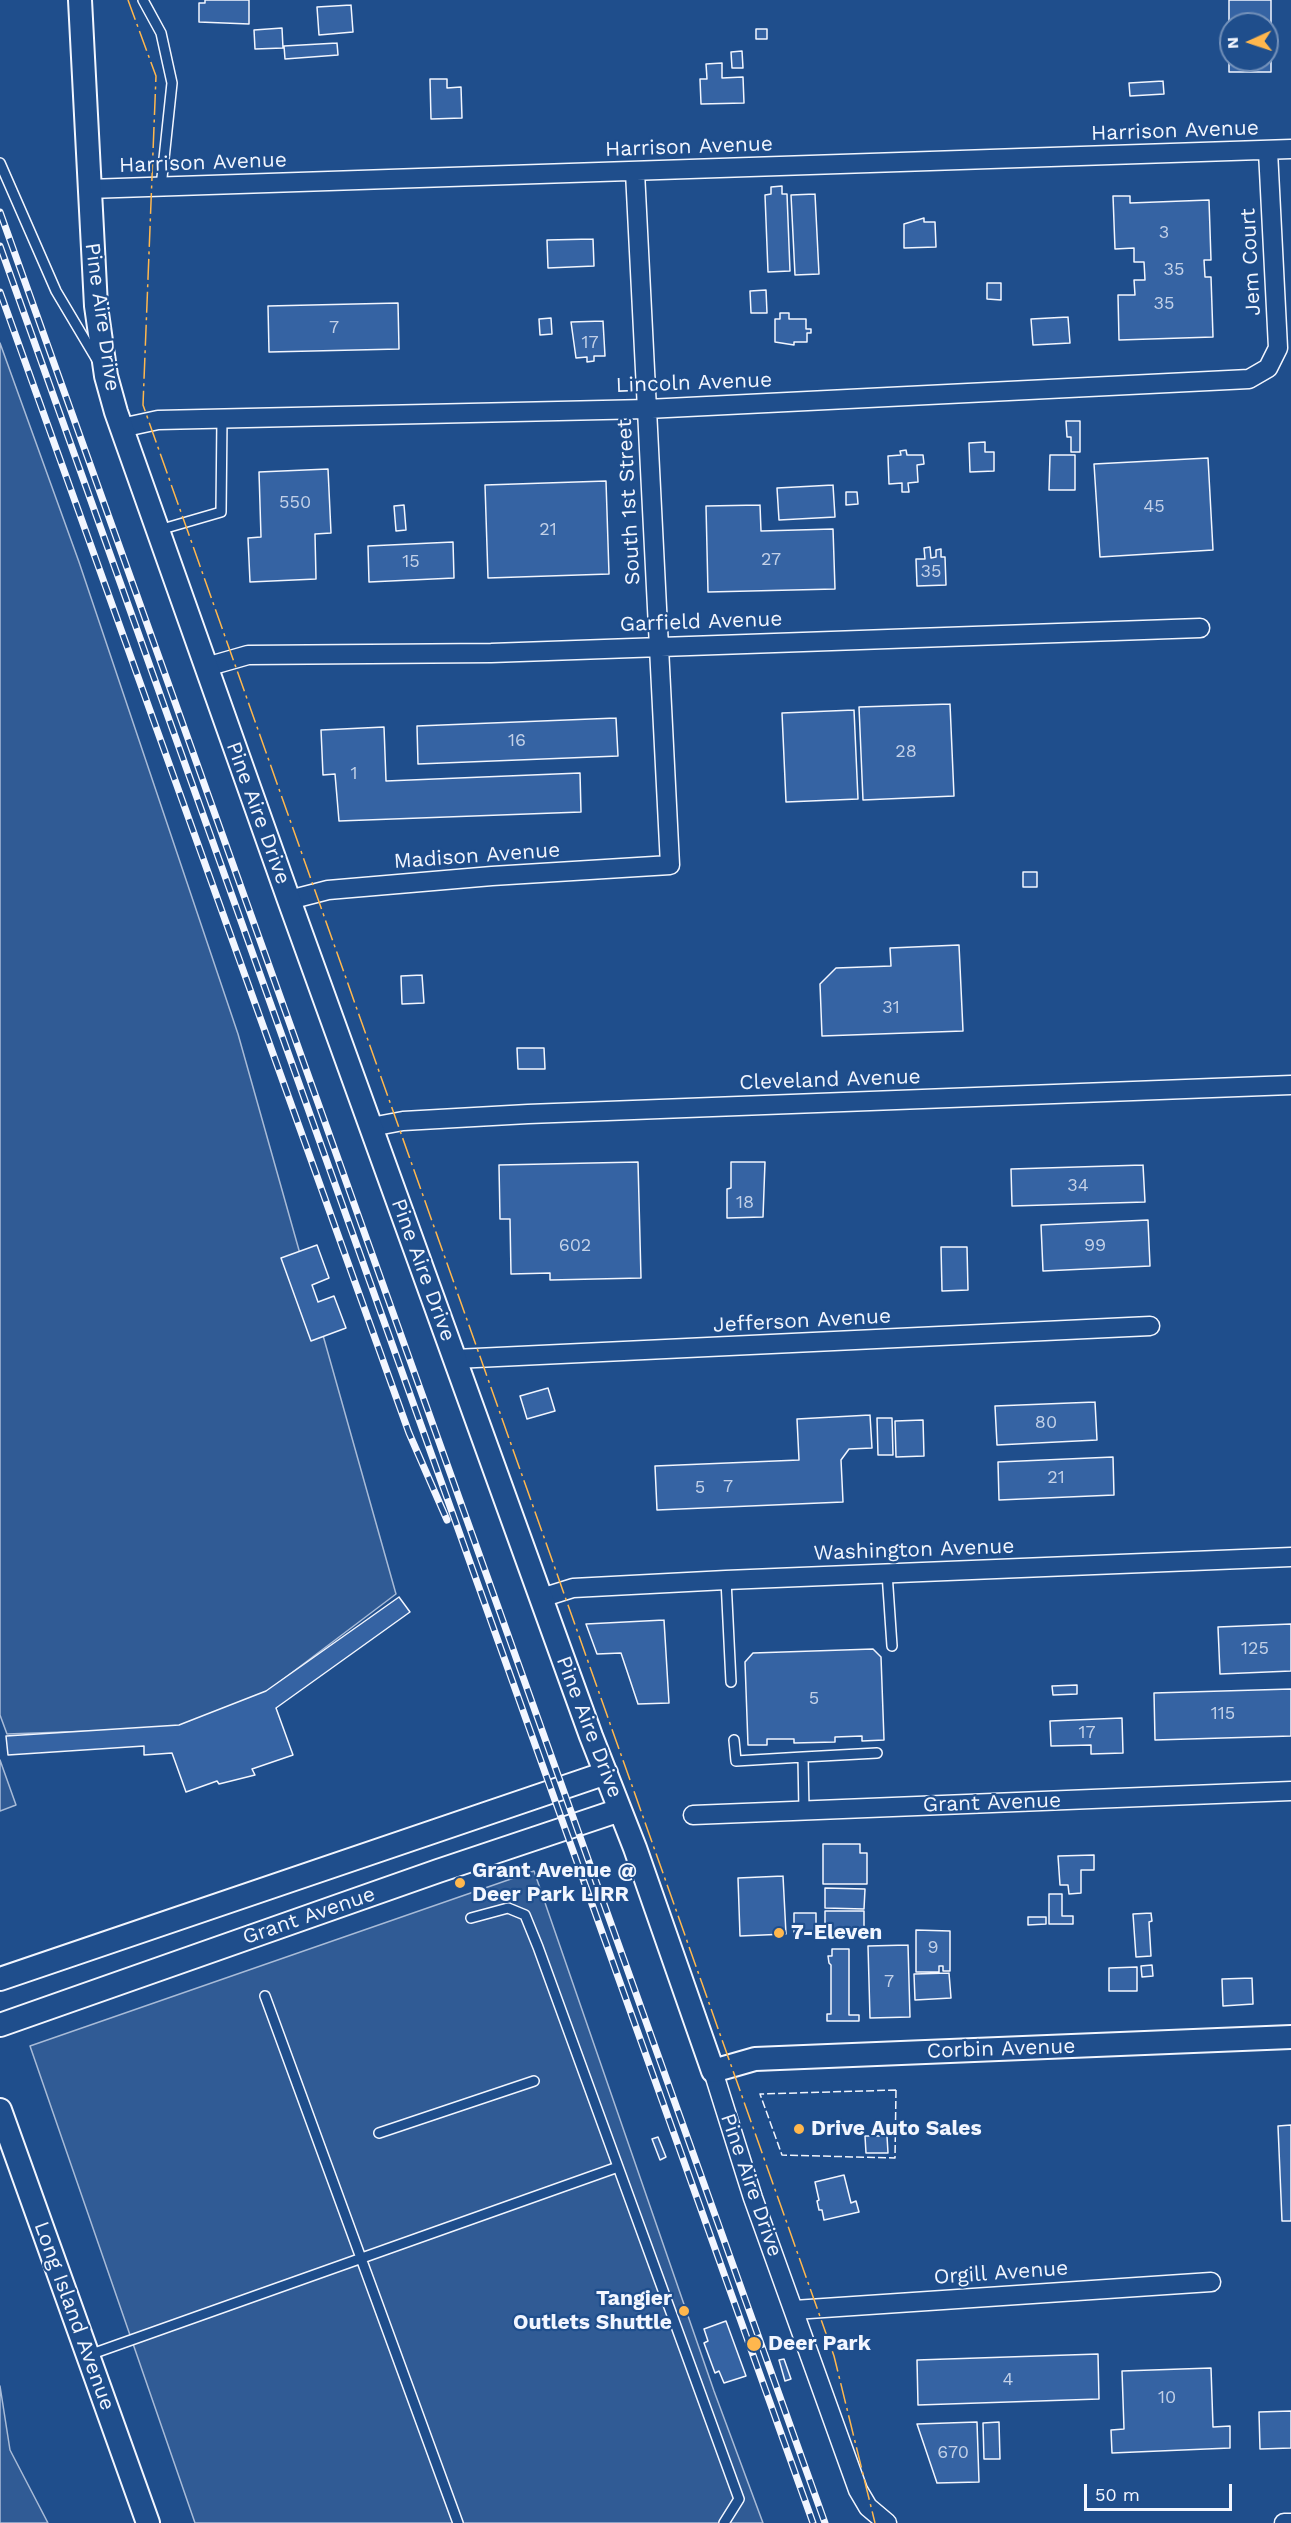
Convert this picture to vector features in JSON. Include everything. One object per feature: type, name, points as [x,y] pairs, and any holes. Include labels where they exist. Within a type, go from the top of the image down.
[{"type":"street","name":"Pine Aire Drive","points":[[80,0],[88,189],[96,306],[106,376],[121,428],[541,1598],[620,1810],[713,2071],[753,2198],[858,2490],[881,2519]]},
{"type":"street","name":"Harrison Avenue","points":[[88,189],[1291,149]]},
{"type":"street","name":"Jem Court","points":[[1268,151],[1278,348],[1268,368]]},
{"type":"street","name":"South 1st Street","points":[[635,172],[670,865]]},
{"type":"street","name":"Lincoln Avenue","points":[[121,428],[149,421],[647,409],[1249,379],[1268,368]]},
{"type":"street","name":"Garfield Avenue","points":[[206,667],[248,655],[491,653],[1200,628]]},
{"type":"street","name":"Madison Avenue","points":[[289,900],[327,890],[492,876],[670,865]]},
{"type":"street","name":"Cleveland Avenue","points":[[371,1127],[403,1121],[528,1114],[1291,1085]]},
{"type":"street","name":"Jefferson Avenue","points":[[455,1359],[1150,1326]]},
{"type":"street","name":"Washington Avenue","points":[[541,1598],[573,1588],[1291,1557]]},
{"type":"street","name":"Grant Avenue","points":[[0,1979],[606,1773]]},
{"type":"street","name":"Grant Avenue","points":[[693,1815],[1291,1791]]},
{"type":"street","name":"Grant Avenue","points":[[0,2025],[438,1871],[620,1810]]},
{"type":"street","name":"Corbin Avenue","points":[[713,2071],[755,2059],[1291,2037]]},
{"type":"street","name":"Long Island Avenue","points":[[0,2110],[148,2523]]},
{"type":"street","name":"Orgill Avenue","points":[[794,2310],[1211,2282]]},
{"type":"street","points":[[1284,2523],[1291,2523]]},
{"type":"lane","points":[[143,0],[161,33],[172,83],[160,187]]},
{"type":"lane","points":[[0,163],[56,291],[106,376]]},
{"type":"lane","points":[[157,530],[221,512],[222,418]]},
{"type":"lane","points":[[887,1573],[892,1646]]},
{"type":"lane","points":[[726,1580],[731,1682]]},
{"type":"lane","points":[[734,1740],[736,1761],[877,1753]]},
{"type":"lane","points":[[803,1757],[804,1810]]},
{"type":"lane","points":[[471,1918],[508,1908],[525,1915],[739,2499],[724,2523]]},
{"type":"lane","points":[[265,1996],[359,2260],[458,2523]]},
{"type":"lane","points":[[379,2133],[534,2080]]},
{"type":"lane","points":[[88,2355],[618,2167]]},
{"type":"shaded area","points":[[0,343],[79,562],[238,1034],[396,1594],[257,1699],[176,1728],[7,1734],[0,1715]]},
{"type":"shaded area","points":[[0,1760],[16,1805],[0,1811]]},
{"type":"shaded area","points":[[534,1871],[714,2391],[763,2523],[195,2523],[30,2046]]},
{"type":"shaded area","points":[[0,2386],[10,2450],[48,2523],[0,2523]]},
{"type":"building","points":[[205,0],[249,0],[249,24],[199,22],[199,3],[205,3]]},
{"type":"building","points":[[1229,0],[1271,0],[1271,12],[1229,12]]},
{"type":"building","points":[[351,5],[353,32],[319,35],[317,7]]},
{"type":"building","points":[[282,28],[283,48],[255,49],[254,30]]},
{"type":"building","points":[[756,29],[767,29],[767,39],[756,39]]},
{"type":"building","points":[[337,43],[338,55],[285,59],[284,46]]},
{"type":"building","points":[[742,51],[743,68],[732,68],[731,52]]},
{"type":"building","points":[[722,63],[722,78],[743,77],[744,103],[701,104],[700,79],[707,79],[706,64]]},
{"type":"building","points":[[430,79],[447,79],[447,88],[461,87],[462,118],[431,119]]},
{"type":"building","points":[[1163,81],[1164,94],[1130,96],[1129,83]]},
{"type":"building","points":[[782,186],[782,194],[787,194],[790,271],[768,272],[765,195],[771,194],[771,187]]},
{"type":"building","points":[[815,194],[819,274],[795,275],[791,195]]},
{"type":"building","points":[[1113,196],[1130,196],[1130,203],[1209,200],[1211,260],[1204,260],[1205,277],[1211,277],[1213,337],[1119,340],[1118,295],[1135,295],[1134,280],[1145,280],[1144,262],[1134,262],[1134,248],[1115,249]]},
{"type":"building","points":[[924,218],[924,222],[935,222],[936,247],[904,248],[904,224]]},
{"type":"building","points":[[593,239],[594,266],[548,268],[547,240]]},
{"type":"building","points":[[987,283],[1001,283],[1001,300],[987,299]]},
{"type":"building","points":[[766,290],[767,313],[751,313],[750,291]]},
{"type":"building","points":[[398,303],[399,349],[269,352],[268,306]]},
{"type":"building","points":[[780,313],[789,313],[789,319],[806,319],[806,329],[811,329],[811,333],[807,333],[807,342],[794,342],[794,345],[775,342],[775,319],[780,319]]},
{"type":"building","points":[[1068,317],[1070,343],[1033,345],[1031,319]]},
{"type":"building","points":[[551,318],[552,334],[540,335],[539,319]]},
{"type":"building","points":[[603,321],[605,356],[594,356],[594,361],[587,362],[587,357],[576,358],[571,322]]},
{"type":"building","points":[[1066,421],[1080,421],[1080,452],[1071,452],[1071,437],[1067,437]]},
{"type":"building","points":[[985,442],[985,452],[994,452],[994,471],[970,472],[969,443]]},
{"type":"building","points":[[906,450],[907,455],[923,455],[924,464],[917,465],[918,482],[908,483],[909,492],[902,492],[902,483],[889,484],[888,456],[901,455],[900,451]]},
{"type":"building","points":[[1050,455],[1075,455],[1075,490],[1049,490]]},
{"type":"building","points":[[1208,458],[1213,550],[1100,557],[1094,464]]},
{"type":"building","points":[[328,469],[331,533],[315,534],[316,579],[250,582],[248,538],[261,537],[259,472]]},
{"type":"building","points":[[606,481],[609,574],[488,578],[485,485]]},
{"type":"building","points":[[833,485],[835,517],[779,520],[777,488]]},
{"type":"building","points":[[846,492],[857,492],[858,504],[846,505]]},
{"type":"building","points":[[404,505],[406,530],[396,531],[394,506]]},
{"type":"building","points":[[760,505],[761,531],[833,529],[835,589],[708,592],[706,506]]},
{"type":"building","points":[[453,542],[454,578],[369,582],[368,546]]},
{"type":"building","points":[[930,547],[931,558],[936,557],[936,550],[941,549],[941,557],[945,557],[946,585],[917,586],[916,559],[925,559],[924,548]]},
{"type":"building","points":[[950,704],[954,796],[863,800],[859,707]]},
{"type":"building","points":[[854,710],[858,799],[786,802],[782,713]]},
{"type":"building","points":[[616,718],[618,756],[418,764],[417,726]]},
{"type":"building","points":[[384,727],[386,781],[580,773],[581,812],[339,821],[335,774],[323,775],[321,730]]},
{"type":"building","points":[[1023,872],[1037,872],[1037,887],[1023,887]]},
{"type":"building","points":[[959,945],[963,1031],[822,1036],[820,984],[836,968],[891,966],[890,948]]},
{"type":"building","points":[[422,975],[424,1003],[402,1004],[401,976]]},
{"type":"building","points":[[517,1048],[544,1048],[545,1069],[518,1069]]},
{"type":"building","points":[[638,1162],[641,1278],[550,1280],[550,1273],[511,1274],[510,1219],[500,1219],[499,1165]]},
{"type":"building","points":[[731,1162],[765,1162],[763,1217],[727,1218],[727,1189],[731,1188]]},
{"type":"building","points":[[1143,1165],[1145,1202],[1012,1206],[1011,1169]]},
{"type":"building","points":[[1148,1220],[1150,1266],[1043,1271],[1041,1225]]},
{"type":"building","points":[[317,1245],[329,1278],[312,1285],[318,1302],[334,1296],[346,1328],[311,1341],[281,1258]]},
{"type":"building","points":[[941,1247],[967,1247],[968,1290],[942,1291]]},
{"type":"building","points":[[548,1388],[555,1411],[527,1419],[520,1396]]},
{"type":"building","points":[[1095,1402],[1097,1440],[997,1445],[995,1406]]},
{"type":"building","points":[[870,1415],[872,1448],[849,1449],[841,1460],[843,1502],[657,1510],[655,1466],[799,1460],[797,1419]]},
{"type":"building","points":[[877,1418],[892,1418],[893,1455],[878,1455]]},
{"type":"building","points":[[923,1420],[924,1456],[896,1457],[895,1421]]},
{"type":"building","points":[[1113,1457],[1114,1495],[999,1500],[998,1462]]},
{"type":"building","points":[[399,1597],[410,1612],[276,1708],[293,1755],[252,1769],[255,1775],[219,1784],[217,1781],[186,1792],[172,1753],[144,1755],[144,1746],[8,1755],[6,1736],[179,1725],[266,1691]]},
{"type":"building","points":[[664,1620],[669,1703],[638,1704],[621,1653],[597,1654],[586,1624]]},
{"type":"building","points":[[1291,1624],[1291,1671],[1220,1674],[1218,1627]]},
{"type":"building","points":[[873,1649],[881,1657],[884,1740],[862,1741],[862,1736],[835,1737],[835,1742],[794,1743],[794,1739],[767,1739],[767,1745],[748,1745],[745,1662],[753,1653]]},
{"type":"building","points":[[1077,1685],[1077,1694],[1053,1695],[1052,1686]]},
{"type":"building","points":[[1291,1689],[1291,1736],[1155,1740],[1154,1693]]},
{"type":"building","points":[[1122,1718],[1123,1753],[1091,1754],[1091,1745],[1051,1746],[1050,1721]]},
{"type":"building","points":[[823,1844],[860,1844],[860,1853],[867,1853],[867,1884],[823,1884]]},
{"type":"building","points":[[1094,1855],[1094,1870],[1081,1870],[1081,1893],[1069,1894],[1068,1885],[1060,1885],[1058,1856]]},
{"type":"building","points":[[783,1876],[786,1934],[740,1936],[738,1878]]},
{"type":"building","points":[[825,1888],[865,1889],[864,1909],[825,1908]]},
{"type":"building","points":[[1049,1894],[1062,1894],[1062,1916],[1073,1916],[1073,1924],[1049,1924]]},
{"type":"building","points":[[825,1911],[864,1911],[864,1930],[825,1930]]},
{"type":"building","points":[[794,1913],[816,1913],[816,1931],[794,1932]]},
{"type":"building","points":[[1151,1913],[1152,1921],[1149,1922],[1151,1956],[1136,1957],[1133,1914]]},
{"type":"building","points":[[1028,1917],[1046,1917],[1046,1924],[1028,1925]]},
{"type":"building","points":[[916,1930],[950,1931],[950,1971],[943,1971],[943,1966],[939,1966],[939,1972],[916,1972]]},
{"type":"building","points":[[908,1945],[910,2017],[870,2018],[868,1946]]},
{"type":"building","points":[[832,1949],[849,1949],[849,2015],[859,2015],[859,2021],[827,2021],[827,2014],[831,2014],[831,1965],[828,1956],[832,1956]]},
{"type":"building","points":[[1152,1965],[1153,1976],[1142,1977],[1141,1966]]},
{"type":"building","points":[[1137,1967],[1137,1991],[1109,1991],[1109,1968]]},
{"type":"building","points":[[949,1973],[951,1998],[915,2000],[914,1974]]},
{"type":"building","points":[[1252,1978],[1253,2004],[1223,2006],[1222,1979]]},
{"type":"building","points":[[1291,2125],[1291,2221],[1282,2221],[1278,2126]]},
{"type":"building","points":[[865,2136],[887,2136],[888,2153],[866,2153]]},
{"type":"building","points":[[658,2137],[666,2157],[660,2160],[652,2139]]},
{"type":"building","points":[[844,2175],[851,2203],[856,2201],[859,2212],[824,2220],[822,2210],[819,2210],[815,2182]]},
{"type":"building","name":"Deer Park","points":[[726,2321],[746,2376],[724,2383],[719,2371],[715,2373],[704,2343],[708,2341],[704,2329]]},
{"type":"building","points":[[1098,2354],[1099,2399],[918,2405],[917,2360]]},
{"type":"building","points":[[784,2359],[791,2379],[785,2381],[779,2360]]},
{"type":"building","points":[[1211,2368],[1213,2427],[1230,2426],[1230,2448],[1112,2453],[1111,2430],[1124,2429],[1122,2371]]},
{"type":"building","points":[[1291,2411],[1291,2448],[1260,2449],[1259,2412]]},
{"type":"building","points":[[977,2422],[979,2482],[937,2483],[917,2424]]},
{"type":"building","points":[[999,2422],[1000,2459],[984,2459],[983,2423]]},
{"type":"railway","points":[[0,212],[825,2523]]},
{"type":"railway","points":[[0,246],[813,2523]]},
{"type":"railway","points":[[0,292],[409,1433],[447,1520]]},
{"type":"fence","points":[[896,2090],[895,2158],[782,2155],[760,2094],[896,2090]]},
{"type":"power","points":[[128,0],[156,76],[143,405],[834,2356],[875,2523]]},
{"type":"place","name":"Grant Avenue @ Deer Park LIRR","points":[[460,1883]]},
{"type":"place","name":"7-Eleven","points":[[779,1933]]},
{"type":"place","name":"Drive Auto Sales","points":[[799,2129]]},
{"type":"place","name":"Tangier Outlets Shuttle","points":[[684,2311]]},
{"type":"place","name":"Deer Park","points":[[754,2344]]}]
